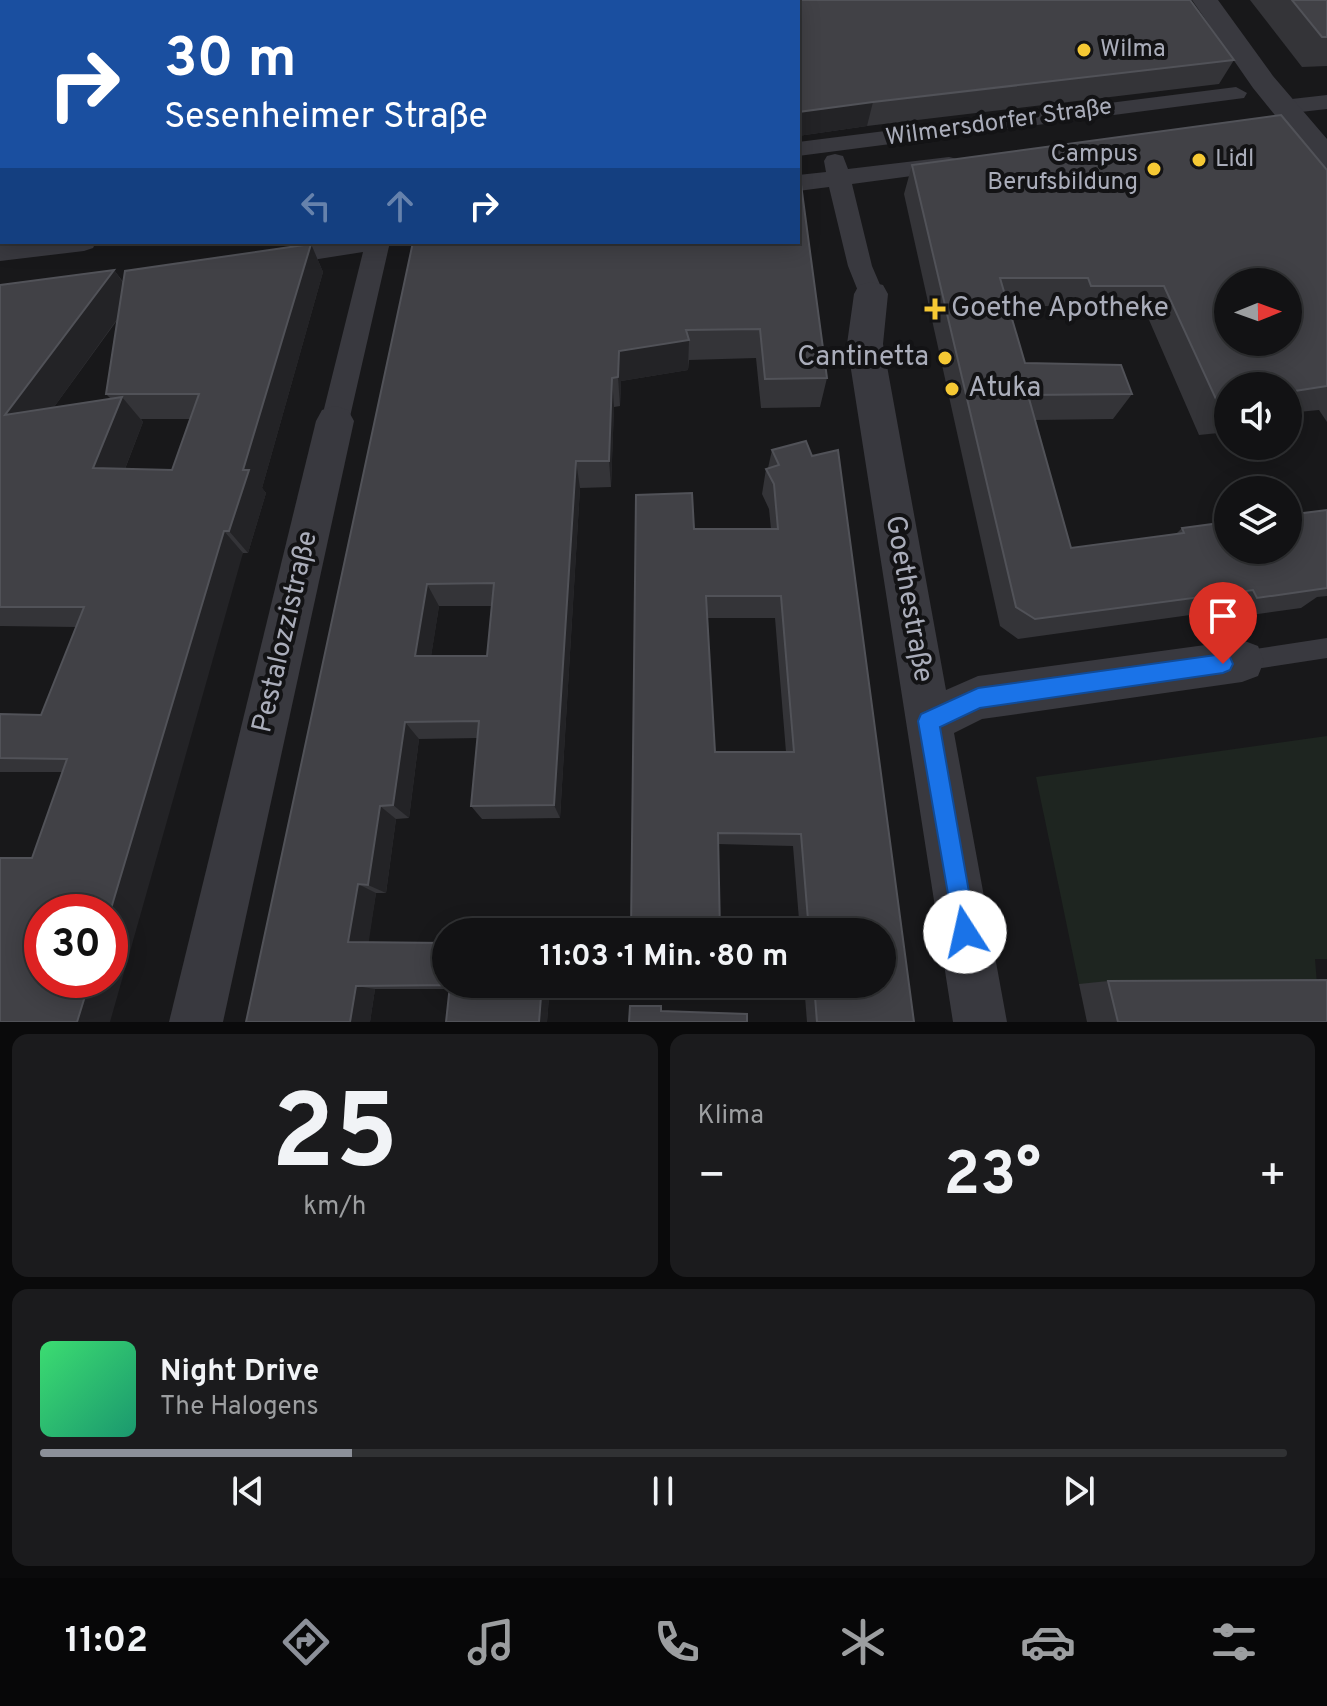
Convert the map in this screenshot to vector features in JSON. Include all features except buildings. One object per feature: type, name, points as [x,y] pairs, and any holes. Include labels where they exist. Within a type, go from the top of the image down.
[{"type":"street","points":[[1205,0],[1283,107],[1327,159]]},
{"type":"street","name":"Wilmersdorfer Straße","points":[[800,149],[1165,96],[1236,93]]},
{"type":"street","points":[[1165,96],[1184,123]]},
{"type":"street","points":[[1283,107],[1327,102]]},
{"type":"street","points":[[831,145],[838,178]]},
{"type":"street","name":"Wilmersdorfer Straße","points":[[800,183],[970,162]]},
{"type":"street","name":"Goethestraße","points":[[838,178],[860,266],[871,294],[865,344],[980,1022]]},
{"type":"street","points":[[0,252],[67,244]]},
{"type":"street","points":[[244,261],[362,244]]},
{"type":"street","name":"Pestalozzistraße","points":[[196,1022],[376,244]]},
{"type":"street","points":[[929,721],[978,698],[1242,661]]},
{"type":"lane","points":[[1242,661],[1327,648]]},
{"type":"shaded area","points":[[1327,736],[1327,959],[1315,959],[1317,984],[1079,984],[1036,777]]},
{"type":"place","name":"Wilma","points":[[1084,50]]},
{"type":"place","name":"Lidl","points":[[1199,160]]},
{"type":"place","name":"Campus Berufsbildung","points":[[1154,169]]},
{"type":"place","name":"Goethe Apotheke","points":[[935,309]]},
{"type":"place","name":"Cantinetta","points":[[945,358]]},
{"type":"place","name":"Atuka","points":[[952,389]]},
{"type":"route","points":[[965,932],[929,721],[978,698],[1223,664]]}]
